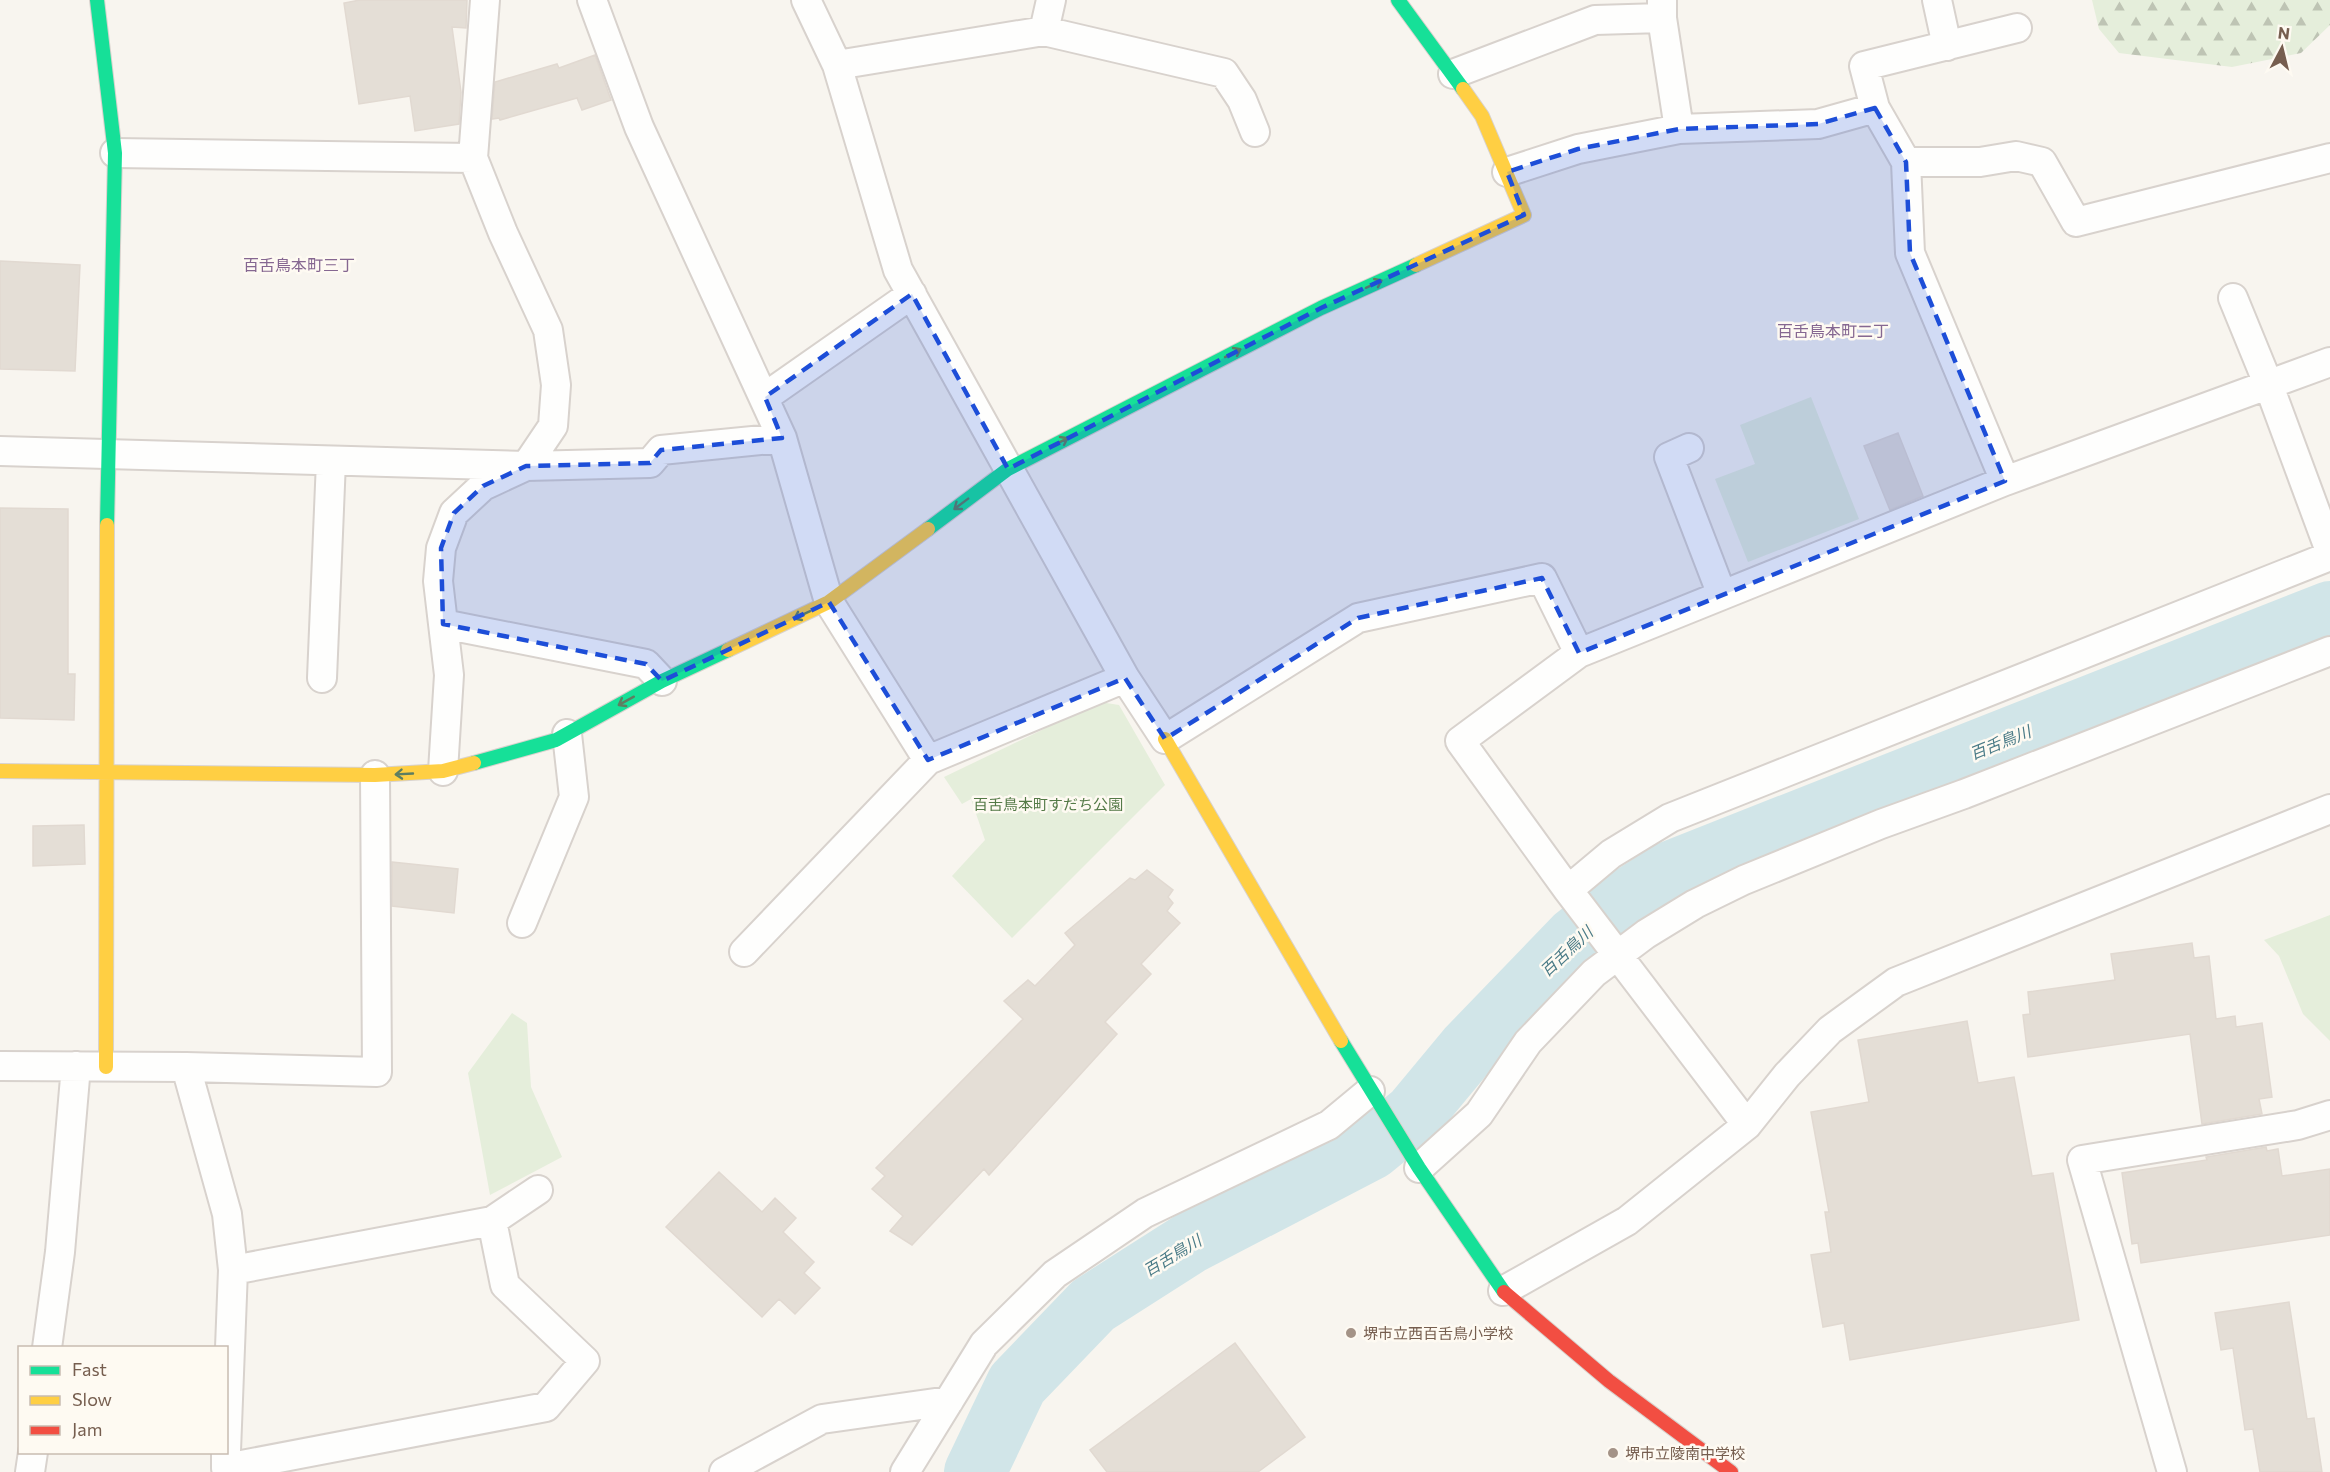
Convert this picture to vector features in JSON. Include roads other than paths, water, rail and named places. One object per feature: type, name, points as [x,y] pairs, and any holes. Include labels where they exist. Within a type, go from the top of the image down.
[{"type":"street","points":[[97,0],[115,153],[107,453],[106,1067]]},
{"type":"street","points":[[443,771],[449,675],[438,581],[441,548],[454,513],[483,486],[526,466],[553,426],[556,385],[548,330],[503,233],[473,158],[484,0]]},
{"type":"street","points":[[592,0],[639,127],[782,438],[829,602],[928,760]]},
{"type":"street","points":[[806,0],[837,65],[898,270],[1125,678],[1165,739],[1376,1101],[1503,1291],[1609,1381],[1731,1472]]},
{"type":"street","points":[[1044,31],[1051,0]]},
{"type":"street","points":[[0,771],[375,775],[443,771],[556,740],[662,681],[829,602],[1008,469],[1321,308],[1524,215],[1482,116],[1398,0]]},
{"type":"street","points":[[1936,0],[1947,46]]},
{"type":"street","points":[[1453,74],[1595,20],[1662,9],[1679,129]]},
{"type":"street","points":[[2005,482],[1910,253],[1906,162],[1875,108],[1864,66],[2017,28]]},
{"type":"street","points":[[837,65],[1044,31],[1224,73],[1242,100],[1255,132]]},
{"type":"street","points":[[1507,172],[1578,149],[1679,129],[1818,124],[1875,108]]},
{"type":"street","points":[[115,153],[473,158]]},
{"type":"street","points":[[1906,162],[1980,162],[2016,156],[2035,159],[2042,162],[2076,222],[2330,158]]},
{"type":"street","points":[[765,398],[912,294]]},
{"type":"street","points":[[1572,896],[1611,854],[1670,818],[2330,554],[2269,386],[2233,298]]},
{"type":"street","points":[[1747,1125],[1572,896],[1460,741],[1579,653],[2005,482],[2330,362]]},
{"type":"street","points":[[0,451],[526,466],[650,463],[661,450],[782,438]]},
{"type":"street","points":[[1689,448],[1669,457],[1722,595]]},
{"type":"street","points":[[322,678],[330,461]]},
{"type":"street","points":[[1165,739],[1358,618],[1542,578],[1579,653]]},
{"type":"street","points":[[443,624],[646,664],[662,681]]},
{"type":"street","points":[[1416,1163],[1479,1114],[1528,1042],[1594,973],[1611,947],[1646,934],[1695,904],[1744,880],[1881,824],[1964,794],[2330,651]]},
{"type":"street","points":[[744,952],[928,760],[1125,678]]},
{"type":"street","points":[[522,923],[574,797],[567,734]]},
{"type":"street","points":[[0,1066],[186,1067],[377,1072],[375,775]]},
{"type":"street","points":[[1503,1291],[1627,1221],[1747,1125],[1787,1075],[1830,1030],[1896,982],[2330,808]]},
{"type":"street","points":[[47,1346],[60,1252],[76,1066]]},
{"type":"street","points":[[186,1067],[227,1214],[232,1270],[228,1391]]},
{"type":"street","points":[[905,1472],[984,1344],[1054,1274],[1145,1213],[1376,1101]]},
{"type":"street","points":[[2172,1472],[2082,1160],[2298,1125],[2330,1115]]},
{"type":"street","points":[[232,1270],[492,1221],[538,1190]]},
{"type":"street","points":[[226,1454],[226,1468],[546,1407],[585,1361],[505,1285],[492,1221]]},
{"type":"street","points":[[724,1472],[822,1419],[949,1401]]},
{"type":"street","points":[[30,1472],[33,1454]]},
{"type":"waterway","name":"百舌鳥川","points":[[975,1472],[1017,1384],[1093,1305],[1190,1243],[1371,1149],[1414,1114],[1468,1049],[1575,938],[1605,914],[1670,872],[2330,612]]},
{"type":"place","name":"堺市立西百舌鳥小学校","points":[[1351,1333]]},
{"type":"place","name":"堺市立陵南中学校","points":[[1613,1453]]},
{"type":"district","name":"百舌鳥本町三丁","points":[[299,264]]},
{"type":"district","name":"百舌鳥本町二丁","points":[[1833,330]]},
{"type":"park label","name":"百舌鳥本町すだち公園","points":[[1048,804]]}]
